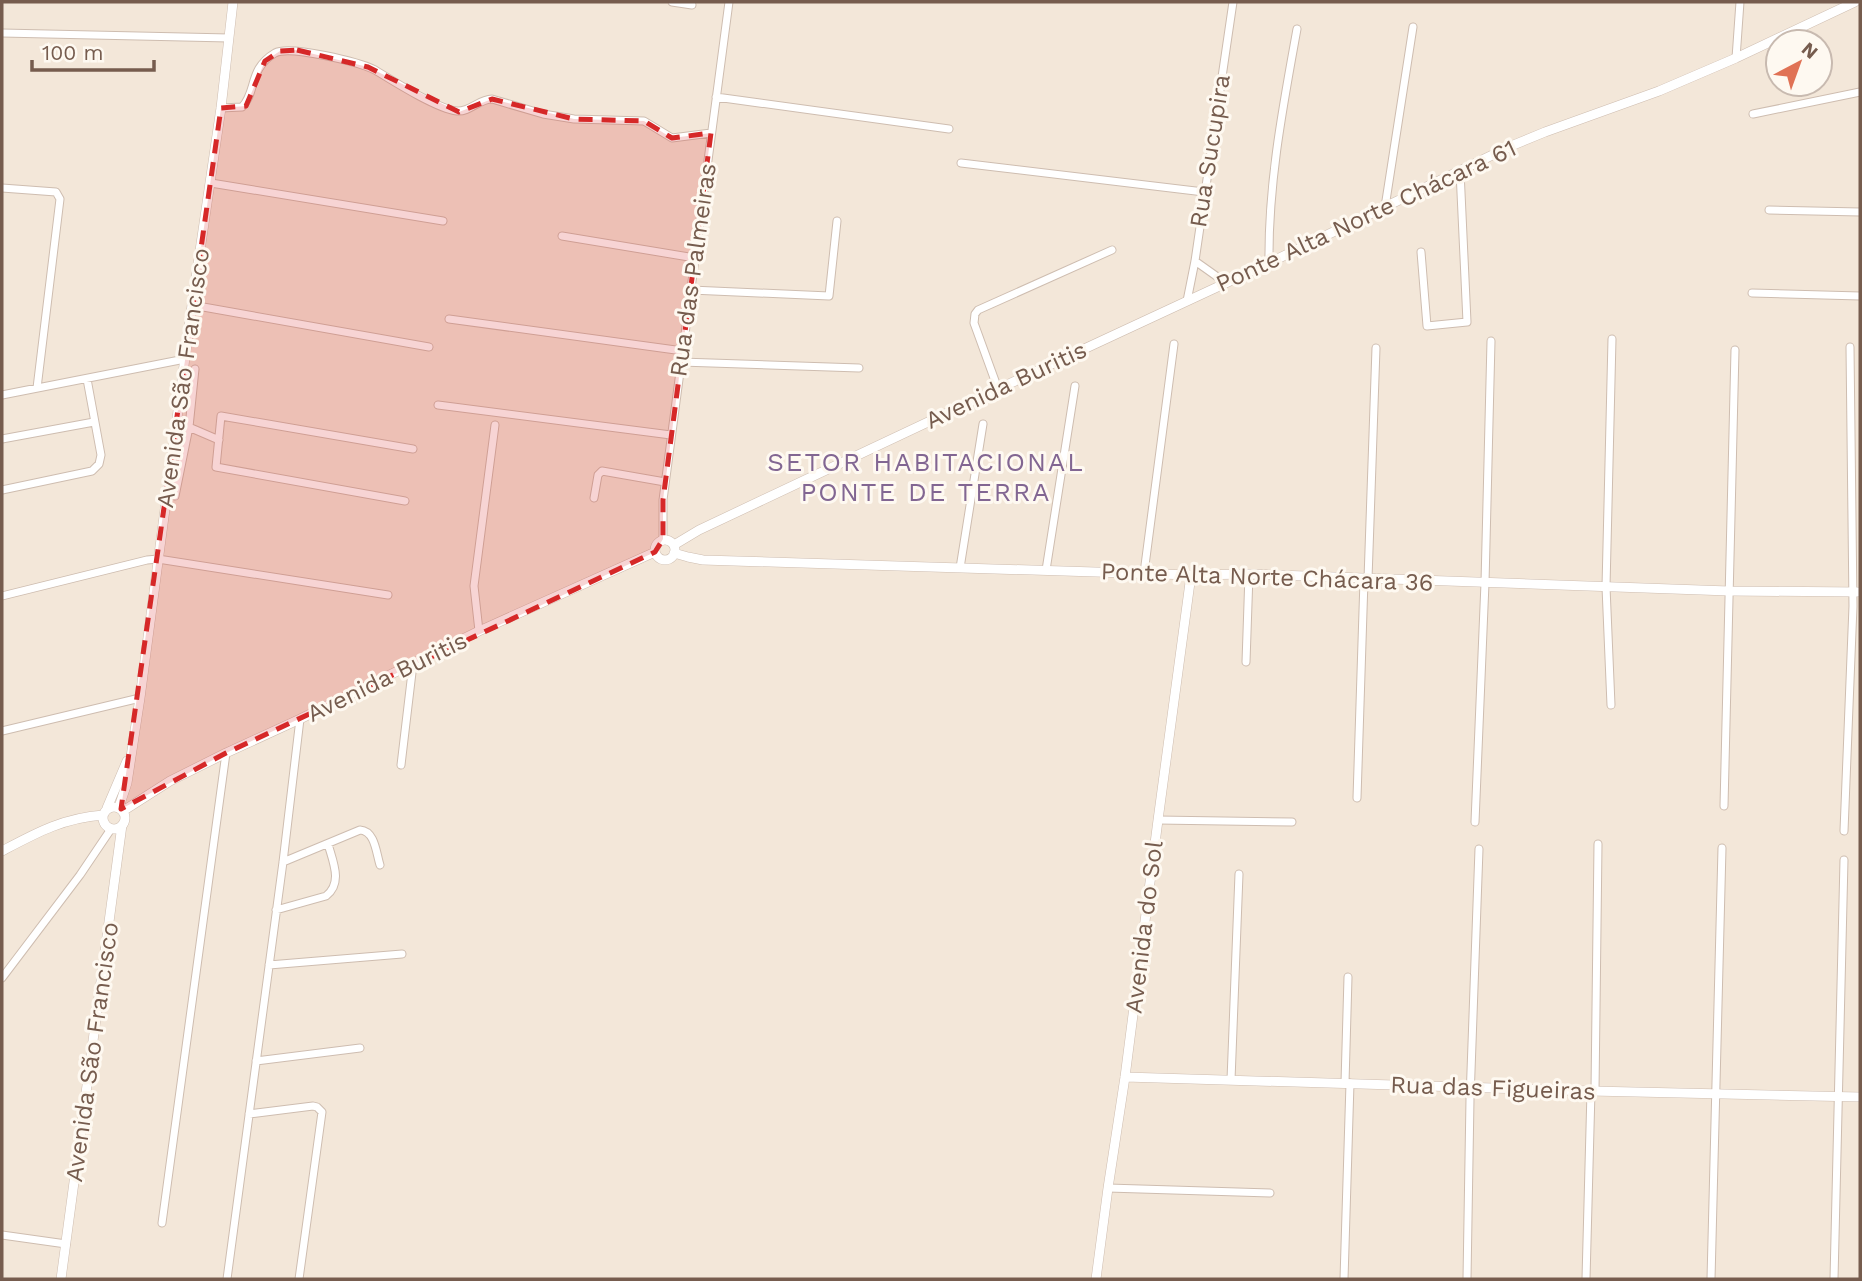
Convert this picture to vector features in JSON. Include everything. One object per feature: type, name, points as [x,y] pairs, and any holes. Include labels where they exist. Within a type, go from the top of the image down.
[{"type":"street","name":"Avenida São Francisco","points":[[121,809],[140,698],[192,305],[211,183],[233,2]]},
{"type":"street","points":[[672,2],[692,5]]},
{"type":"street","name":"Rua das Palmeiras","points":[[663,539],[665,482],[729,2]]},
{"type":"street","name":"Rua Sucupira","points":[[1187,301],[1233,2]]},
{"type":"street","points":[[1736,58],[1740,2]]},
{"type":"street","name":"Ponte Alta Norte Chácara 61","points":[[1187,301],[1545,132],[1659,92],[1855,2]]},
{"type":"street","points":[[1385,207],[1413,27]]},
{"type":"street","points":[[1269,263],[1269,216],[1283,107],[1297,29]]},
{"type":"street","points":[[2,33],[229,38]]},
{"type":"street","points":[[221,108],[242,107],[248,99],[255,75],[265,61],[280,51],[297,50],[373,69],[395,84],[457,111],[492,99],[543,114],[574,119],[644,121],[672,138],[712,132]]},
{"type":"street","points":[[1753,114],[1860,92]]},
{"type":"street","points":[[716,97],[949,129]]},
{"type":"street","points":[[961,163],[1204,192]]},
{"type":"street","points":[[1421,252],[1427,326],[1467,323],[1460,171]]},
{"type":"street","points":[[211,183],[443,221]]},
{"type":"street","points":[[2,188],[56,192],[60,197],[37,388]]},
{"type":"street","points":[[1769,210],[1860,212]]},
{"type":"street","points":[[691,290],[828,296],[837,221]]},
{"type":"street","points":[[562,236],[695,258]]},
{"type":"street","points":[[998,389],[974,323],[978,310],[1112,250]]},
{"type":"street","points":[[1195,261],[1226,283]]},
{"type":"street","points":[[1752,293],[1860,296]]},
{"type":"street","name":"Avenida Buritis","points":[[674,549],[699,530],[1187,301]]},
{"type":"street","points":[[192,305],[429,347]]},
{"type":"street","points":[[449,319],[682,351]]},
{"type":"street","points":[[1611,705],[1606,587],[1612,339]]},
{"type":"street","points":[[1475,822],[1491,341]]},
{"type":"street","points":[[1144,573],[1174,344]]},
{"type":"street","points":[[1844,831],[1856,592],[1850,347]]},
{"type":"street","points":[[1357,798],[1376,348]]},
{"type":"street","points":[[1724,806],[1735,349]]},
{"type":"street","points":[[2,395],[185,359]]},
{"type":"street","points":[[681,362],[859,369]]},
{"type":"street","points":[[175,496],[189,427],[195,369]]},
{"type":"street","points":[[2,490],[92,471],[99,464],[101,455],[88,379]]},
{"type":"street","points":[[1046,570],[1074,386]]},
{"type":"street","points":[[438,405],[671,435]]},
{"type":"street","points":[[405,501],[216,467],[221,416],[413,449]]},
{"type":"street","points":[[2,439],[94,422]]},
{"type":"street","points":[[177,422],[219,440]]},
{"type":"street","points":[[960,568],[983,424]]},
{"type":"street","points":[[479,631],[474,586],[495,425]]},
{"type":"street","points":[[594,498],[598,475],[602,471],[665,482]]},
{"type":"street","points":[[663,539],[670,540],[674,549],[670,558],[664,561],[658,558],[655,552],[663,539]]},
{"type":"street","name":"Ponte Alta Norte Chácara 36","points":[[674,549],[688,558],[704,559],[1729,591],[1856,592]]},
{"type":"street","name":"Avenida Buritis","points":[[121,809],[226,753],[479,631],[655,552]]},
{"type":"street","points":[[2,596],[147,559],[388,595]]},
{"type":"street","name":"Avenida do Sol","points":[[1096,1279],[1191,575]]},
{"type":"street","points":[[1246,662],[1249,575]]},
{"type":"street","points":[[401,765],[413,664]]},
{"type":"street","points":[[2,731],[140,698]]},
{"type":"street","points":[[227,1279],[300,719]]},
{"type":"street","name":"Avenida São Francisco","points":[[105,812],[131,753]]},
{"type":"street","points":[[162,1223],[226,753]]},
{"type":"street","points":[[2,850],[47,827],[105,812],[113,806],[121,809],[125,819],[122,825],[111,829],[104,824],[105,812]]},
{"type":"street","points":[[1158,820],[1292,822]]},
{"type":"street","name":"Avenida São Francisco","points":[[61,1279],[122,825]]},
{"type":"street","points":[[2,978],[80,875],[111,829]]},
{"type":"street","points":[[283,862],[365,830],[372,837],[380,865]]},
{"type":"street","points":[[276,910],[326,896],[332,891],[336,883],[335,868],[328,844]]},
{"type":"street","points":[[1586,1279],[1598,844]]},
{"type":"street","points":[[1711,1279],[1722,848]]},
{"type":"street","points":[[1467,1279],[1479,849]]},
{"type":"street","points":[[1834,1279],[1844,860]]},
{"type":"street","points":[[1231,1080],[1239,874]]},
{"type":"street","points":[[269,965],[402,954]]},
{"type":"street","points":[[1344,1279],[1348,977]]},
{"type":"street","points":[[256,1061],[360,1048]]},
{"type":"street","name":"Rua das Figueiras","points":[[1125,1077],[1860,1097]]},
{"type":"street","points":[[249,1114],[313,1106],[322,1112],[299,1279]]},
{"type":"street","points":[[1108,1188],[1270,1193]]},
{"type":"street","points":[[2,1235],[66,1244]]},
{"type":"highlighted area","points":[[297,50],[368,67],[459,112],[492,99],[574,119],[644,121],[672,138],[711,133],[663,500],[663,539],[655,552],[226,753],[121,809],[221,108],[246,106],[265,61],[280,51]]},
{"type":"shaded area","points":[[2,2],[1860,2],[1860,1279],[2,1279]]},
{"type":"district","name":"SETOR HABITACIONAL PONTE DE TERRA","points":[[926,477]]}]
